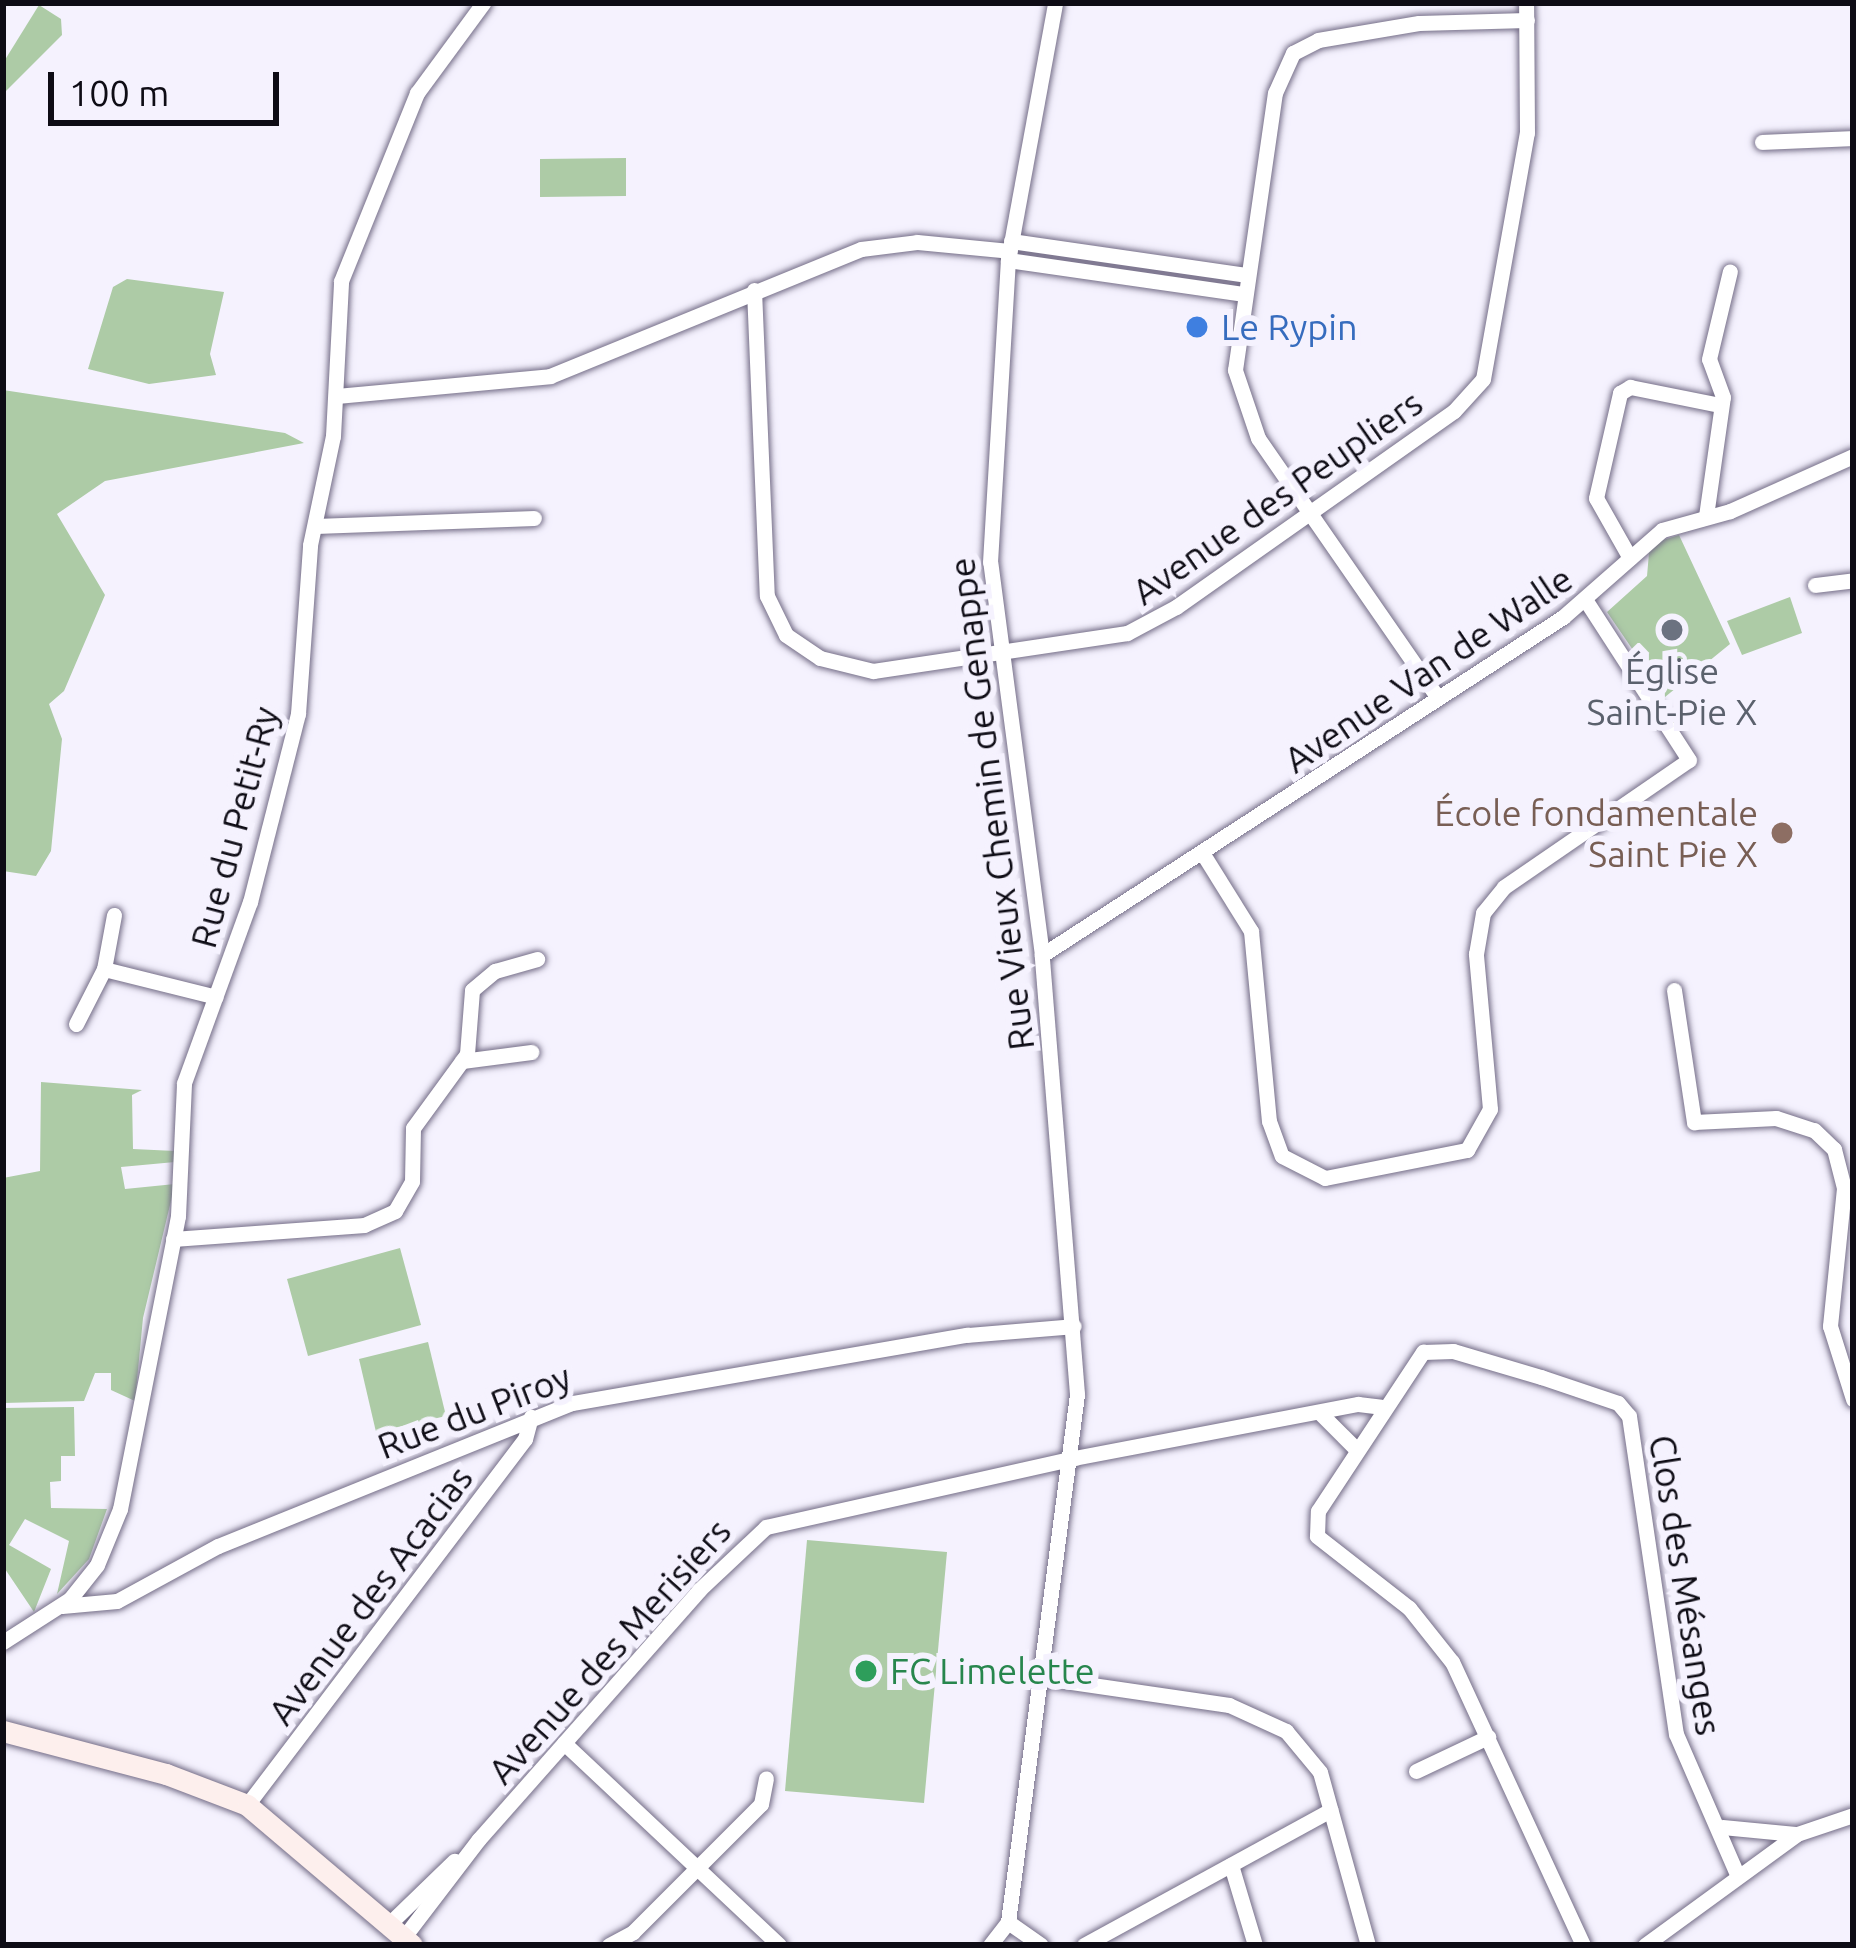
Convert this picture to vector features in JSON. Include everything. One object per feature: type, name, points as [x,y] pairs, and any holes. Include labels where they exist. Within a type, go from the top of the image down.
[{"type":"street","name":"Rue du Petit-Ry","points":[[3,1642],[62,1606],[97,1564],[121,1509],[173,1239],[184,1083],[250,902],[298,714],[348,256],[429,70],[483,3]]},
{"type":"street","name":"Rue Vieux Chemin de Genappe","points":[[1009,1922],[1074,1458],[1074,1326],[1042,955],[990,562],[1010,250],[1055,3]]},
{"type":"street","points":[[1438,698],[1243,405],[1234,370],[1275,94],[1293,53],[1318,40],[1527,11]]},
{"type":"street","name":"Avenue des Peupliers","points":[[754,290],[767,596],[779,626],[820,658],[861,670],[1005,653],[1139,628],[1454,411],[1488,368],[1527,133],[1527,11]]},
{"type":"street","points":[[1762,142],[1853,138]]},
{"type":"street","points":[[336,396],[538,379],[826,259],[888,244],[1126,259],[1248,275]]},
{"type":"street","points":[[1010,250],[1123,278],[1245,295]]},
{"type":"street","points":[[1123,278],[1126,259]]},
{"type":"street","points":[[1706,516],[1719,406],[1709,359],[1730,271]]},
{"type":"street","points":[[1630,558],[1596,498],[1621,393],[1630,387],[1719,406]]},
{"type":"street","name":"Avenue Van de Walle","points":[[1042,955],[1586,601],[1662,530],[1853,457]]},
{"type":"street","points":[[316,526],[534,518]]},
{"type":"street","points":[[1815,585],[1853,580]]},
{"type":"street","points":[[1203,854],[1251,931],[1276,1146],[1301,1172],[1344,1177],[1449,1158],[1478,1139],[1490,1109],[1476,954],[1483,913],[1504,887],[1669,779],[1689,760],[1586,601]]},
{"type":"street","points":[[76,1024],[104,969],[114,915]]},
{"type":"street","points":[[173,1239],[388,1216],[412,1181],[412,1128],[462,1061],[472,990],[495,971],[536,959]]},
{"type":"street","points":[[104,969],[216,997]]},
{"type":"street","points":[[1674,990],[1694,1122],[1757,1116],[1820,1133],[1843,1179],[1842,1224],[1829,1306],[1853,1399]]},
{"type":"street","points":[[462,1061],[531,1052]]},
{"type":"street","name":"Rue du Piroy","points":[[62,1606],[117,1601],[218,1546],[531,1417],[643,1389],[1074,1326]]},
{"type":"street","name":"Clos des Mésanges","points":[[1583,1945],[1488,1737],[1428,1628],[1317,1536],[1318,1510],[1381,1407],[1411,1361],[1436,1349],[1626,1410],[1676,1734],[1690,1780],[1722,1827],[1737,1874]]},
{"type":"street","points":[[1074,1458],[1321,1413],[1381,1407]]},
{"type":"street","points":[[1321,1413],[1356,1449]]},
{"type":"street","name":"Avenue des Acacias","points":[[247,1805],[525,1439],[531,1417]]},
{"type":"street","name":"Avenue des Merisiers","points":[[401,1936],[479,1839],[699,1590],[766,1527],[1074,1458]]},
{"type":"street","points":[[1044,1678],[1265,1718],[1309,1755],[1331,1810],[1368,1945]]},
{"type":"street","points":[[3,1730],[166,1774],[247,1805],[401,1936]]},
{"type":"street","points":[[1416,1771],[1488,1737]]},
{"type":"street","points":[[564,1743],[693,1870],[778,1945]]},
{"type":"street","points":[[609,1945],[633,1932],[761,1804],[766,1778]]},
{"type":"street","points":[[1084,1945],[1331,1810]]},
{"type":"street","points":[[1645,1945],[1797,1834],[1847,1817]]},
{"type":"street","points":[[1722,1827],[1797,1834]]},
{"type":"street","points":[[1232,1865],[1255,1945]]},
{"type":"street","points":[[990,1945],[1009,1922],[1040,1945]]},
{"type":"street","points":[[633,1932],[647,1945]]},
{"type":"green space","points":[[39,5],[61,19],[62,35],[3,94],[3,63]]},
{"type":"green space","points":[[626,158],[626,196],[540,197],[540,159]]},
{"type":"green space","points":[[127,279],[224,292],[210,354],[216,375],[149,384],[88,369],[113,287]]},
{"type":"green space","points":[[3,390],[285,433],[304,443],[105,481],[57,514],[105,595],[64,691],[49,704],[62,739],[51,851],[36,876],[3,871]]},
{"type":"green space","points":[[1679,535],[1730,644],[1665,697],[1607,612],[1647,576],[1649,553],[1660,541]]},
{"type":"green space","points":[[1790,597],[1802,633],[1742,655],[1727,621]]},
{"type":"green space","points":[[41,1082],[142,1090],[132,1095],[133,1149],[175,1151],[175,1162],[121,1167],[125,1189],[175,1184],[143,1318],[135,1401],[111,1390],[111,1373],[95,1373],[84,1401],[3,1403],[3,1178],[40,1171]]},
{"type":"green space","points":[[400,1248],[421,1325],[308,1356],[287,1279]]},
{"type":"green space","points":[[428,1342],[446,1416],[376,1432],[359,1359]]},
{"type":"green space","points":[[74,1407],[75,1456],[61,1456],[61,1481],[50,1482],[51,1508],[107,1509],[89,1559],[57,1594],[69,1541],[25,1519],[9,1545],[51,1569],[34,1612],[3,1566],[3,1408]]},
{"type":"green space","name":"FC Limelette","points":[[807,1540],[947,1552],[924,1803],[785,1791]]},
{"type":"place","name":"Le Rypin","points":[[1197,327]]},
{"type":"place","name":"Église Saint-Pie X","points":[[1672,630]]},
{"type":"place","name":"École fondamentale Saint Pie X","points":[[1782,833]]},
{"type":"place","name":"FC Limelette","points":[[866,1671]]}]
